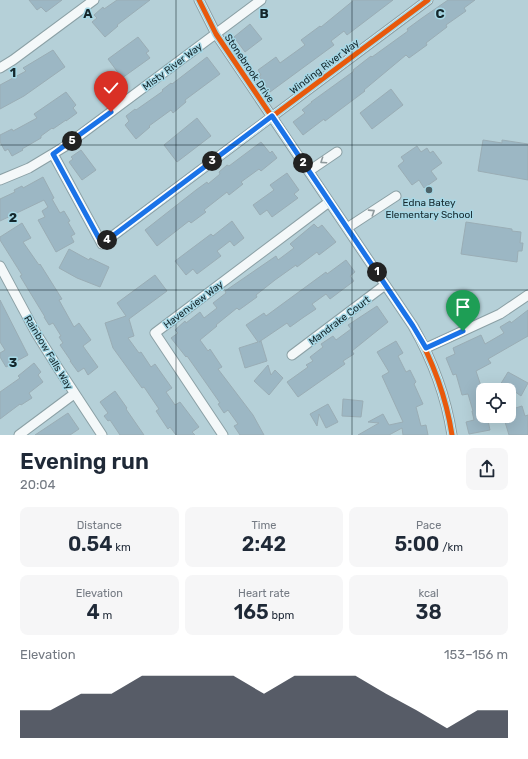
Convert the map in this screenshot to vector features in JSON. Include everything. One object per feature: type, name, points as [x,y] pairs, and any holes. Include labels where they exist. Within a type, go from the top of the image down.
[{"type":"street","points":[[0,68],[94,0]]},
{"type":"street","name":"Stonebrook Drive","points":[[199,0],[216,34],[386,285],[426,348],[443,393],[452,435]]},
{"type":"street","name":"Misty River Way","points":[[0,180],[29,168],[53,154],[261,0]]},
{"type":"street","name":"Winding River Way","points":[[53,154],[102,244],[428,0]]},
{"type":"street","points":[[309,171],[337,152]]},
{"type":"street","points":[[347,228],[396,196]]},
{"type":"street","name":"Havenview Way","points":[[223,435],[155,333],[330,202]]},
{"type":"street","name":"Rainbow Falls Way","points":[[0,266],[36,333],[74,394],[102,435]]},
{"type":"street","name":"Mandrake Court","points":[[292,355],[386,285]]},
{"type":"street","points":[[426,348],[500,314],[528,295]]},
{"type":"street","points":[[19,435],[74,394]]},
{"type":"building","points":[[29,0],[62,0],[46,12],[41,7],[37,10]]},
{"type":"building","points":[[117,0],[150,0],[117,25],[118,26],[105,37],[92,22],[97,18],[94,15],[103,7],[104,9]]},
{"type":"building","points":[[354,0],[393,0],[347,35],[344,31],[331,41],[334,45],[270,92],[259,76],[261,75],[258,70],[276,57],[280,63],[305,45],[301,40],[320,26],[321,27]]},
{"type":"building","points":[[448,0],[475,0],[464,8],[466,11],[446,25],[447,27],[426,43],[427,45],[409,58],[406,55],[364,90],[365,91],[325,121],[324,119],[303,135],[293,122],[305,113],[302,110],[354,71],[353,70],[371,56],[372,57],[408,31],[407,29]]},
{"type":"building","points":[[250,24],[262,39],[245,52],[234,37]]},
{"type":"building","points":[[138,37],[149,51],[146,53],[150,58],[122,78],[108,59]]},
{"type":"building","points":[[53,50],[65,67],[24,96],[0,109],[0,85],[26,71],[23,68]]},
{"type":"building","points":[[207,57],[220,74],[185,100],[186,102],[173,113],[171,110],[149,126],[150,127],[136,139],[125,125],[129,121],[126,116],[163,91],[162,90],[171,83],[172,84]]},
{"type":"building","points":[[391,89],[403,105],[372,129],[360,113]]},
{"type":"building","points":[[66,92],[76,105],[73,108],[77,113],[53,129],[52,128],[41,136],[41,138],[12,156],[8,149],[5,151],[0,142],[0,135],[12,129],[13,131],[37,118],[34,114]]},
{"type":"building","points":[[197,118],[211,136],[177,162],[164,145]]},
{"type":"building","points":[[483,140],[502,143],[502,140],[528,144],[528,180],[478,171]]},
{"type":"building","points":[[261,142],[270,153],[272,151],[277,158],[261,171],[259,169],[241,182],[243,184],[229,195],[227,192],[204,210],[206,212],[191,223],[189,221],[157,246],[145,230],[207,182],[208,184],[220,174],[219,172],[227,165],[229,166]]},
{"type":"building","points":[[417,146],[421,152],[427,148],[430,153],[433,151],[442,163],[431,171],[437,179],[424,188],[419,180],[412,185],[398,166],[404,161],[401,157]]},
{"type":"building","points":[[81,150],[96,170],[82,180],[69,162],[73,159],[71,157]]},
{"type":"building","points":[[287,173],[299,190],[294,194],[298,198],[272,217],[267,210],[260,215],[253,205],[274,190],[270,185]]},
{"type":"building","points":[[43,177],[54,198],[52,199],[60,213],[64,211],[75,234],[71,236],[74,242],[56,252],[38,220],[45,217],[42,211],[48,207],[44,200],[0,221],[0,199],[15,192],[14,190],[22,186],[23,188]]},
{"type":"building","points":[[232,221],[244,238],[234,246],[230,241],[217,251],[221,256],[197,274],[193,269],[186,275],[175,261],[211,234],[213,236]]},
{"type":"building","points":[[466,222],[512,229],[512,231],[521,232],[520,243],[523,243],[522,251],[518,251],[517,262],[461,254]]},
{"type":"building","points":[[22,223],[31,238],[23,242],[39,265],[40,264],[62,299],[59,300],[74,327],[79,323],[91,340],[83,346],[98,367],[88,375],[84,368],[78,372],[70,361],[60,345],[63,343],[59,337],[61,336],[53,323],[49,325],[20,276],[22,275],[0,240],[0,237]]},
{"type":"building","points":[[314,224],[318,228],[322,225],[336,242],[319,255],[317,252],[297,267],[296,265],[275,280],[256,295],[257,297],[239,310],[237,308],[200,340],[208,351],[210,349],[222,367],[218,369],[253,415],[264,435],[240,435],[234,426],[238,424],[228,410],[224,413],[218,404],[220,403],[187,356],[186,357],[171,338],[178,333],[175,330],[185,321],[186,323],[200,312],[204,318],[217,308],[213,303],[226,293],[225,291],[276,256],[278,260],[294,248],[290,244]]},
{"type":"building","points":[[69,249],[89,260],[90,258],[109,267],[100,287],[77,278],[59,268]]},
{"type":"building","points":[[346,260],[355,272],[350,276],[354,281],[330,299],[326,294],[312,304],[316,309],[290,327],[287,323],[259,342],[261,341],[267,361],[245,368],[239,348],[258,342],[246,325],[264,313],[266,316],[326,272],[327,274]]},
{"type":"building","points":[[155,275],[167,291],[129,319],[134,336],[128,338],[139,353],[141,352],[151,367],[155,364],[172,388],[166,392],[175,405],[180,402],[199,427],[192,432],[195,435],[176,435],[170,427],[168,429],[156,411],[159,409],[144,387],[142,388],[113,348],[105,323],[126,316],[117,303]]},
{"type":"building","points":[[0,300],[28,355],[6,367],[0,357],[0,353],[5,350],[0,342]]},
{"type":"building","points":[[377,306],[388,322],[352,351],[354,354],[343,361],[345,364],[298,397],[287,382],[308,367],[306,365],[313,361],[310,357],[323,347],[321,344],[333,336],[336,340],[351,329],[348,325]]},
{"type":"building","points":[[528,310],[528,336],[488,359],[491,363],[476,371],[480,383],[476,383],[476,423],[488,423],[490,430],[469,434],[466,422],[474,420],[468,394],[462,395],[456,374],[453,375],[446,358],[455,354],[453,348],[481,335],[485,344],[504,333],[500,327],[510,321],[511,323]]},
{"type":"building","points":[[396,341],[403,353],[398,356],[406,372],[410,370],[416,382],[414,384],[423,404],[416,407],[421,426],[426,425],[428,435],[403,435],[402,428],[389,435],[358,435],[379,423],[368,422],[383,414],[389,425],[403,422],[382,376],[389,372],[377,352]]},
{"type":"building","points":[[34,363],[41,372],[38,375],[43,382],[29,393],[32,398],[21,405],[20,404],[0,419],[0,392],[20,378],[18,376]]},
{"type":"building","points":[[268,365],[271,375],[275,370],[283,378],[269,395],[254,381]]},
{"type":"building","points":[[508,372],[528,383],[521,396],[516,392],[516,383],[501,383]]},
{"type":"building","points":[[115,391],[144,435],[120,435],[110,420],[108,421],[104,416],[108,413],[100,402]]},
{"type":"building","points":[[343,399],[363,401],[361,417],[342,416]]},
{"type":"building","points":[[328,404],[338,422],[326,428],[319,414],[317,426],[310,414]]},
{"type":"building","points":[[522,406],[525,416],[528,415],[528,435],[509,435],[505,423],[516,423],[516,408]]},
{"type":"building","points":[[68,413],[79,429],[70,435],[35,435]]},
{"type":"cycle path","points":[[199,0],[216,34],[413,326],[427,352],[438,379],[446,406],[452,435]]},
{"type":"cycle path","points":[[53,154],[102,244],[428,0]]},
{"type":"place","name":"Edna Batey Elementary School","points":[[429,190]]},
{"type":"route","points":[[111,112],[53,154],[102,244],[272,116],[413,326],[426,348],[463,331]]}]
